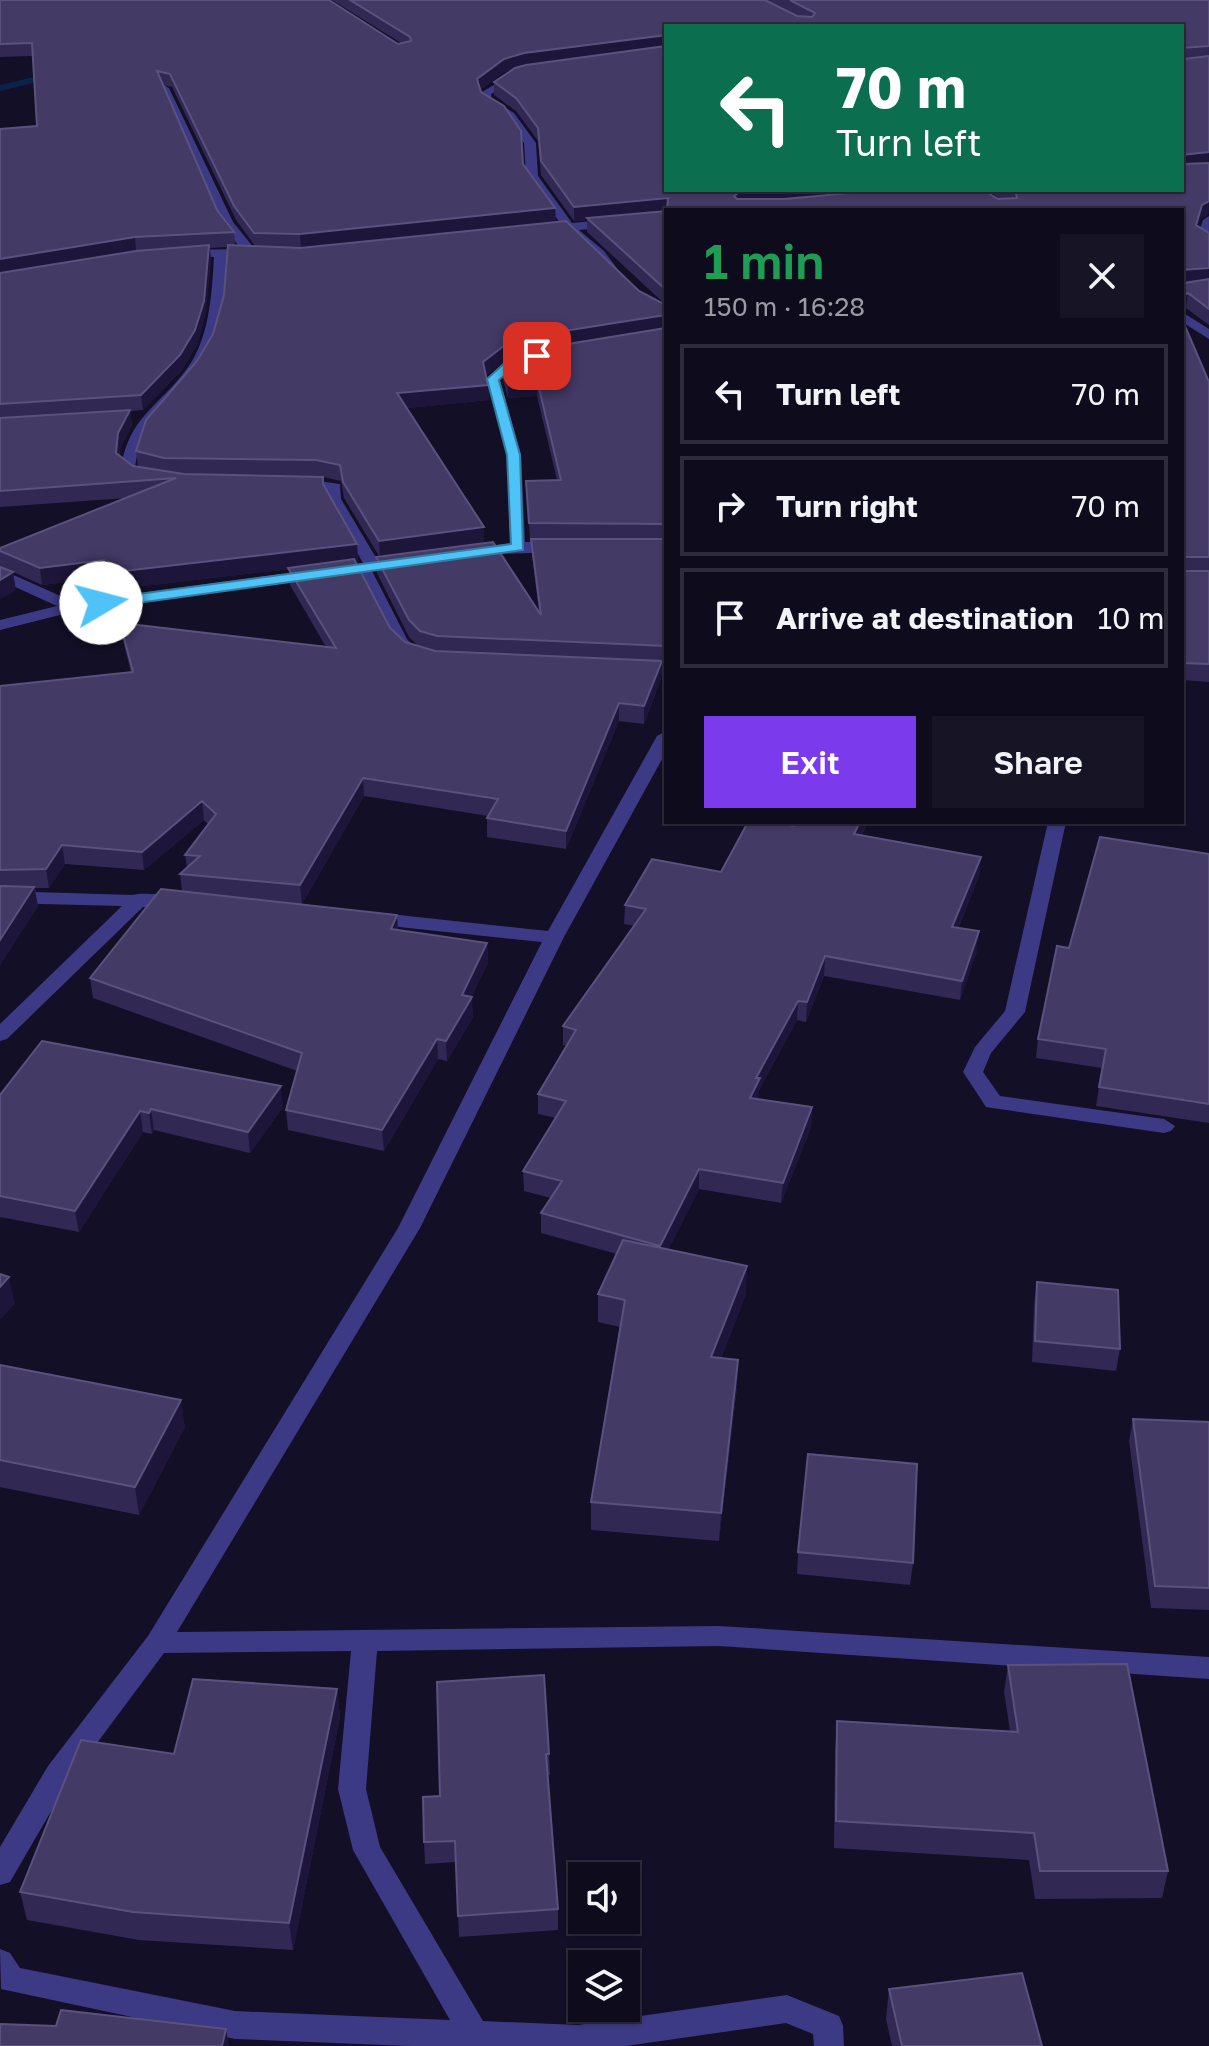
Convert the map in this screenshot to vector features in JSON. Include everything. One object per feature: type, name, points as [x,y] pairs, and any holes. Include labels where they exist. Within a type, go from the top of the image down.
[{"type":"street","points":[[525,72],[491,88],[485,93],[487,101],[510,115],[530,143],[532,176],[569,227],[600,254],[626,286]]},
{"type":"street","points":[[164,88],[227,223],[256,253],[175,255]]},
{"type":"street","points":[[539,230],[664,218]]},
{"type":"street","points":[[1209,220],[1203,238],[1209,244]]},
{"type":"street","points":[[166,481],[137,477],[128,469],[137,417],[199,361],[219,297],[220,252]]},
{"type":"street","points":[[1184,317],[1209,335]]},
{"type":"street","points":[[518,547],[514,455],[493,379],[514,361],[537,356]]},
{"type":"street","points":[[287,482],[335,487],[334,499],[400,641],[413,654],[425,658]]},
{"type":"street","points":[[461,554],[518,547],[577,547]]},
{"type":"street","points":[[0,625],[72,607],[417,560]]},
{"type":"street","points":[[0,574],[72,607]]},
{"type":"street","points":[[0,1873],[58,1774],[157,1643],[409,1228],[554,937],[664,740]]},
{"type":"street","points":[[1057,824],[1015,1012],[982,1051],[973,1072],[993,1102],[1164,1126]]},
{"type":"street","points":[[0,897],[141,898],[203,904]]},
{"type":"street","points":[[0,1035],[141,898]]},
{"type":"street","points":[[344,916],[554,937]]},
{"type":"street","points":[[157,1643],[719,1636],[1209,1668]]},
{"type":"street","points":[[365,1640],[352,1789],[367,1850],[475,2035]]},
{"type":"street","points":[[0,1962],[11,1980],[235,2025],[578,2039],[787,2009],[828,2026],[829,2046]]},
{"type":"building","points":[[0,0],[329,0],[398,44],[411,41],[410,37],[350,0],[765,0],[797,16],[812,17],[815,13],[790,0],[1209,0],[1209,46],[1184,48],[1184,24],[664,24],[664,35],[524,53],[504,59],[477,79],[481,92],[504,106],[521,131],[523,164],[555,208],[300,234],[254,233],[234,206],[170,74],[157,71],[217,210],[234,232],[135,237],[0,259],[0,129],[37,126],[32,43],[0,44]]},
{"type":"building","points":[[664,46],[664,192],[739,192],[734,196],[737,199],[784,199],[862,192],[986,192],[998,199],[1017,198],[1013,192],[1184,192],[1184,164],[1209,163],[1209,201],[1202,205],[1196,225],[1209,233],[1209,268],[1184,270],[1184,208],[667,208],[668,198],[574,207],[541,161],[538,128],[516,98],[494,82],[515,68]]},
{"type":"building","points":[[1209,56],[1209,152],[1184,155],[1184,59]]},
{"type":"building","points":[[664,211],[664,288],[587,218]]},
{"type":"building","points":[[566,221],[639,291],[664,304],[664,315],[513,339],[483,362],[488,385],[397,393],[484,527],[379,541],[343,482],[340,465],[316,460],[164,458],[136,451],[146,420],[197,361],[213,334],[224,295],[228,245],[300,248]]},
{"type":"building","points":[[209,245],[204,301],[195,330],[180,355],[141,395],[0,404],[0,273],[136,251]]},
{"type":"building","points":[[1209,279],[1209,309],[1188,293],[1184,295],[1184,283]]},
{"type":"building","points":[[1184,324],[1209,382],[1209,557],[1184,557]]},
{"type":"building","points":[[664,328],[664,524],[529,523],[526,481],[561,480],[537,380],[508,383],[503,366],[519,352]]},
{"type":"building","points":[[130,410],[118,433],[116,453],[133,466],[184,474],[323,477],[323,484],[357,544],[107,573],[104,560],[40,568],[0,551],[0,548],[176,478],[0,491],[0,418]]},
{"type":"building","points":[[531,539],[664,539],[664,646],[437,636],[420,631],[409,620],[376,557],[493,542],[541,615]]},
{"type":"building","points":[[354,559],[390,628],[405,642],[435,651],[662,661],[644,706],[619,703],[566,831],[487,818],[498,799],[363,778],[300,885],[180,874],[200,856],[185,855],[216,814],[202,801],[142,852],[62,845],[46,869],[0,870],[0,686],[133,672],[120,623],[336,648],[288,568]]},
{"type":"building","points":[[0,567],[13,572],[0,580]]},
{"type":"building","points":[[1184,571],[1209,571],[1209,664],[1184,663]]},
{"type":"building","points":[[747,824],[859,824],[854,834],[981,857],[952,927],[979,931],[962,981],[825,956],[807,1002],[798,1001],[756,1078],[760,1078],[750,1098],[812,1107],[783,1183],[699,1169],[660,1246],[541,1213],[562,1181],[523,1171],[566,1101],[538,1094],[576,1030],[563,1026],[646,909],[625,905],[652,859],[721,872]]},
{"type":"building","points":[[1100,837],[1209,854],[1209,1104],[1099,1087],[1106,1049],[1038,1039],[1057,946],[1069,948]]},
{"type":"building","points":[[0,886],[34,887],[0,940]]},
{"type":"building","points":[[161,889],[397,915],[391,929],[487,943],[462,995],[472,997],[446,1041],[437,1039],[382,1130],[286,1110],[302,1053],[90,978]]},
{"type":"building","points":[[42,1041],[281,1086],[248,1132],[151,1109],[149,1113],[140,1111],[75,1211],[0,1196],[0,1095]]},
{"type":"building","points":[[623,1240],[747,1266],[711,1357],[738,1360],[721,1513],[591,1502],[625,1300],[598,1294]]},
{"type":"building","points":[[0,1274],[9,1277],[0,1287]]},
{"type":"building","points":[[1037,1282],[1118,1290],[1120,1349],[1035,1341]]},
{"type":"building","points":[[0,1365],[181,1400],[135,1487],[0,1460]]},
{"type":"building","points":[[1133,1419],[1209,1422],[1209,1588],[1155,1586]]},
{"type":"building","points":[[808,1454],[917,1464],[913,1563],[798,1552]]},
{"type":"building","points":[[1127,1664],[1168,1871],[1040,1871],[1034,1833],[836,1821],[837,1721],[1018,1732],[1008,1665]]},
{"type":"building","points":[[544,1675],[549,1754],[546,1754],[558,1909],[458,1916],[455,1841],[424,1842],[423,1797],[440,1796],[437,1682]]},
{"type":"building","points":[[193,1679],[337,1689],[289,1923],[133,1912],[20,1892],[81,1740],[174,1754]]},
{"type":"building","points":[[1022,1973],[1042,2046],[902,2046],[889,1989]]},
{"type":"building","points":[[61,2010],[226,2029],[222,2046],[0,2046],[0,2024],[56,2026]]},
{"type":"waterway","points":[[0,88],[55,75]]},
{"type":"route","points":[[101,603],[518,547],[514,455],[493,379],[514,361],[537,356]]}]
